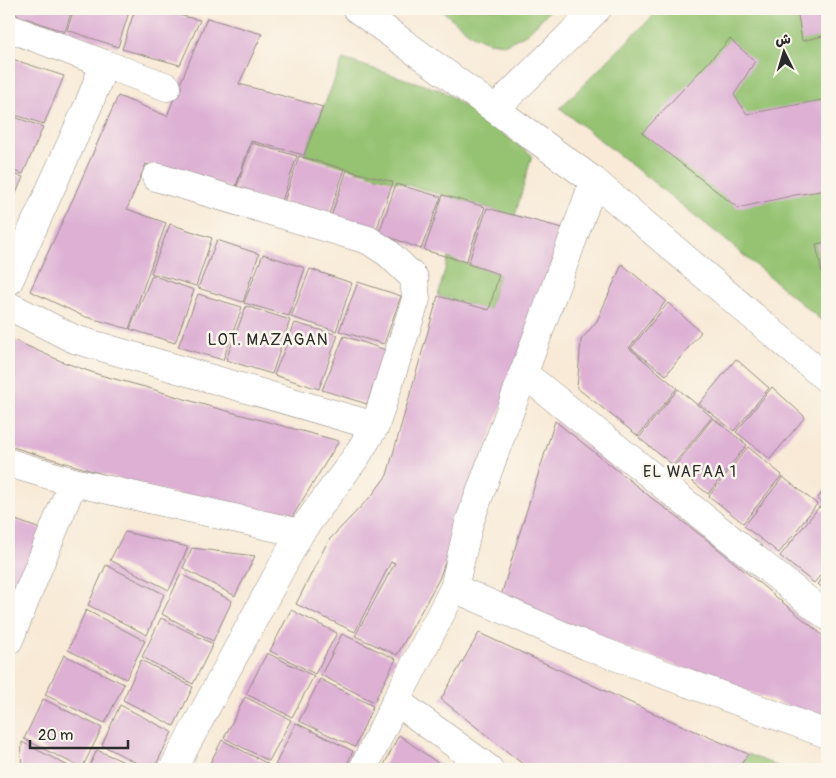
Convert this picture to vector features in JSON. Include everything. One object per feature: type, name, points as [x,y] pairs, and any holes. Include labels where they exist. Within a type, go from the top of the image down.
[{"type":"street","points":[[358,9],[594,181],[827,378]]},
{"type":"street","points":[[495,109],[597,9]]},
{"type":"street","points":[[9,28],[167,87]]},
{"type":"street","points":[[9,282],[105,64]]},
{"type":"street","points":[[156,176],[368,240],[388,253],[414,278],[416,299],[374,426],[356,458],[300,533],[173,769]]},
{"type":"street","points":[[363,769],[454,588],[469,523],[594,181]]},
{"type":"street","points":[[9,306],[74,339],[374,426]]},
{"type":"street","points":[[523,373],[827,616]]},
{"type":"street","points":[[9,463],[73,482],[300,533]]},
{"type":"street","points":[[9,640],[73,482]]},
{"type":"street","points":[[454,588],[586,646],[827,734]]},
{"type":"street","points":[[396,701],[489,769]]},
{"type":"green space","points":[[440,9],[551,9],[528,33],[506,44],[488,42],[472,35]]},
{"type":"green space","points":[[660,9],[827,9],[827,325],[722,237],[560,108]]},
{"type":"green space","points":[[343,59],[443,91],[532,155],[515,216],[304,155]]},
{"type":"green space","points":[[448,258],[499,274],[489,311],[438,296]]},
{"type":"green space","points":[[748,754],[785,769],[738,769]]},
{"type":"building","points":[[16,9],[72,9],[65,32],[14,14]]},
{"type":"building","points":[[74,9],[130,9],[118,47],[67,30]]},
{"type":"building","points":[[135,9],[151,9],[200,20],[180,65],[122,49]]},
{"type":"building","points":[[797,9],[827,9],[827,35],[802,41]]},
{"type":"building","points":[[207,18],[262,34],[239,84],[323,107],[304,155],[251,141],[235,189],[146,164],[127,209],[166,223],[129,329],[83,316],[30,291],[118,96],[167,116]]},
{"type":"building","points":[[730,39],[755,61],[734,95],[747,114],[827,99],[827,190],[738,208],[642,133]]},
{"type":"building","points":[[9,58],[64,76],[44,124],[9,113]]},
{"type":"building","points":[[9,115],[43,127],[23,174],[9,170]]},
{"type":"building","points":[[252,143],[297,156],[281,204],[235,192]]},
{"type":"building","points":[[299,156],[345,169],[328,217],[283,205]]},
{"type":"building","points":[[347,170],[393,182],[376,231],[330,219]]},
{"type":"building","points":[[9,173],[23,177],[9,210]]},
{"type":"building","points":[[396,184],[441,197],[421,249],[379,233]]},
{"type":"building","points":[[443,195],[485,207],[466,262],[424,250]]},
{"type":"building","points":[[487,208],[566,229],[439,579],[397,655],[355,636],[395,563],[391,562],[355,632],[296,604],[328,541],[373,494],[387,475],[438,296],[489,310],[499,274],[468,264]]},
{"type":"building","points":[[170,224],[212,238],[196,286],[151,273]]},
{"type":"building","points":[[217,240],[259,254],[243,302],[198,288]]},
{"type":"building","points":[[827,242],[827,283],[824,283],[816,244]]},
{"type":"building","points":[[263,254],[305,268],[289,316],[244,303]]},
{"type":"building","points":[[622,264],[666,301],[629,348],[677,388],[638,436],[577,388],[581,340],[597,321]]},
{"type":"building","points":[[310,269],[352,283],[336,331],[291,317]]},
{"type":"building","points":[[152,275],[194,290],[175,343],[130,329]]},
{"type":"building","points":[[358,282],[401,296],[384,344],[339,331]]},
{"type":"building","points":[[198,294],[242,307],[223,360],[178,347]]},
{"type":"building","points":[[668,303],[701,332],[666,375],[631,348]]},
{"type":"building","points":[[246,306],[290,320],[272,374],[226,360]]},
{"type":"building","points":[[295,323],[338,335],[319,389],[274,375]]},
{"type":"building","points":[[344,336],[386,350],[367,404],[322,390]]},
{"type":"building","points":[[9,338],[63,362],[100,375],[339,441],[289,522],[136,484],[9,446]]},
{"type":"building","points":[[736,359],[769,388],[734,431],[699,404]]},
{"type":"building","points":[[772,387],[805,417],[770,459],[736,432]]},
{"type":"building","points":[[678,389],[712,417],[673,465],[639,438]]},
{"type":"building","points":[[713,418],[747,445],[708,494],[674,467]]},
{"type":"building","points":[[555,421],[707,540],[827,639],[827,720],[613,643],[501,596]]},
{"type":"building","points":[[748,447],[782,475],[743,523],[709,496]]},
{"type":"building","points":[[783,477],[817,504],[779,553],[744,526]]},
{"type":"building","points":[[827,486],[827,507],[817,499]]},
{"type":"building","points":[[819,507],[827,513],[827,567],[814,583],[780,556]]},
{"type":"building","points":[[9,519],[13,520],[9,530]]},
{"type":"building","points":[[16,520],[48,532],[20,597],[9,592],[9,541]]},
{"type":"building","points":[[125,532],[188,547],[169,590],[110,560]]},
{"type":"building","points":[[192,548],[255,556],[235,596],[183,568]]},
{"type":"building","points":[[106,565],[164,594],[147,635],[88,605]]},
{"type":"building","points":[[827,573],[827,592],[818,584]]},
{"type":"building","points":[[181,574],[232,601],[213,641],[162,614]]},
{"type":"building","points":[[86,610],[145,641],[126,679],[68,650]]},
{"type":"building","points":[[291,610],[337,633],[315,674],[270,651]]},
{"type":"building","points":[[161,618],[213,644],[193,684],[142,657]]},
{"type":"building","points":[[479,633],[748,754],[738,769],[529,769],[441,699]]},
{"type":"building","points":[[342,634],[396,659],[374,702],[321,675]]},
{"type":"building","points":[[267,653],[314,676],[292,717],[246,694]]},
{"type":"building","points":[[64,655],[124,684],[105,723],[45,695]]},
{"type":"building","points":[[141,660],[193,687],[174,726],[123,700]]},
{"type":"building","points":[[320,679],[373,706],[355,747],[299,721]]},
{"type":"building","points":[[245,697],[291,720],[269,761],[224,738]]},
{"type":"building","points":[[43,699],[102,728],[82,768],[24,739]]},
{"type":"building","points":[[120,705],[172,732],[154,769],[148,769],[102,745]]},
{"type":"building","points":[[296,723],[353,751],[345,769],[285,769],[275,765]]},
{"type":"building","points":[[399,735],[446,769],[382,769]]},
{"type":"building","points":[[222,740],[268,764],[265,769],[207,769]]},
{"type":"building","points":[[22,742],[74,769],[21,769]]},
{"type":"building","points":[[97,750],[140,769],[88,769]]},
{"type":"district","name":"LOT. MAZAGAN","points":[[268,339]]},
{"type":"district","name":"EL WAFAA 1","points":[[690,471]]}]
